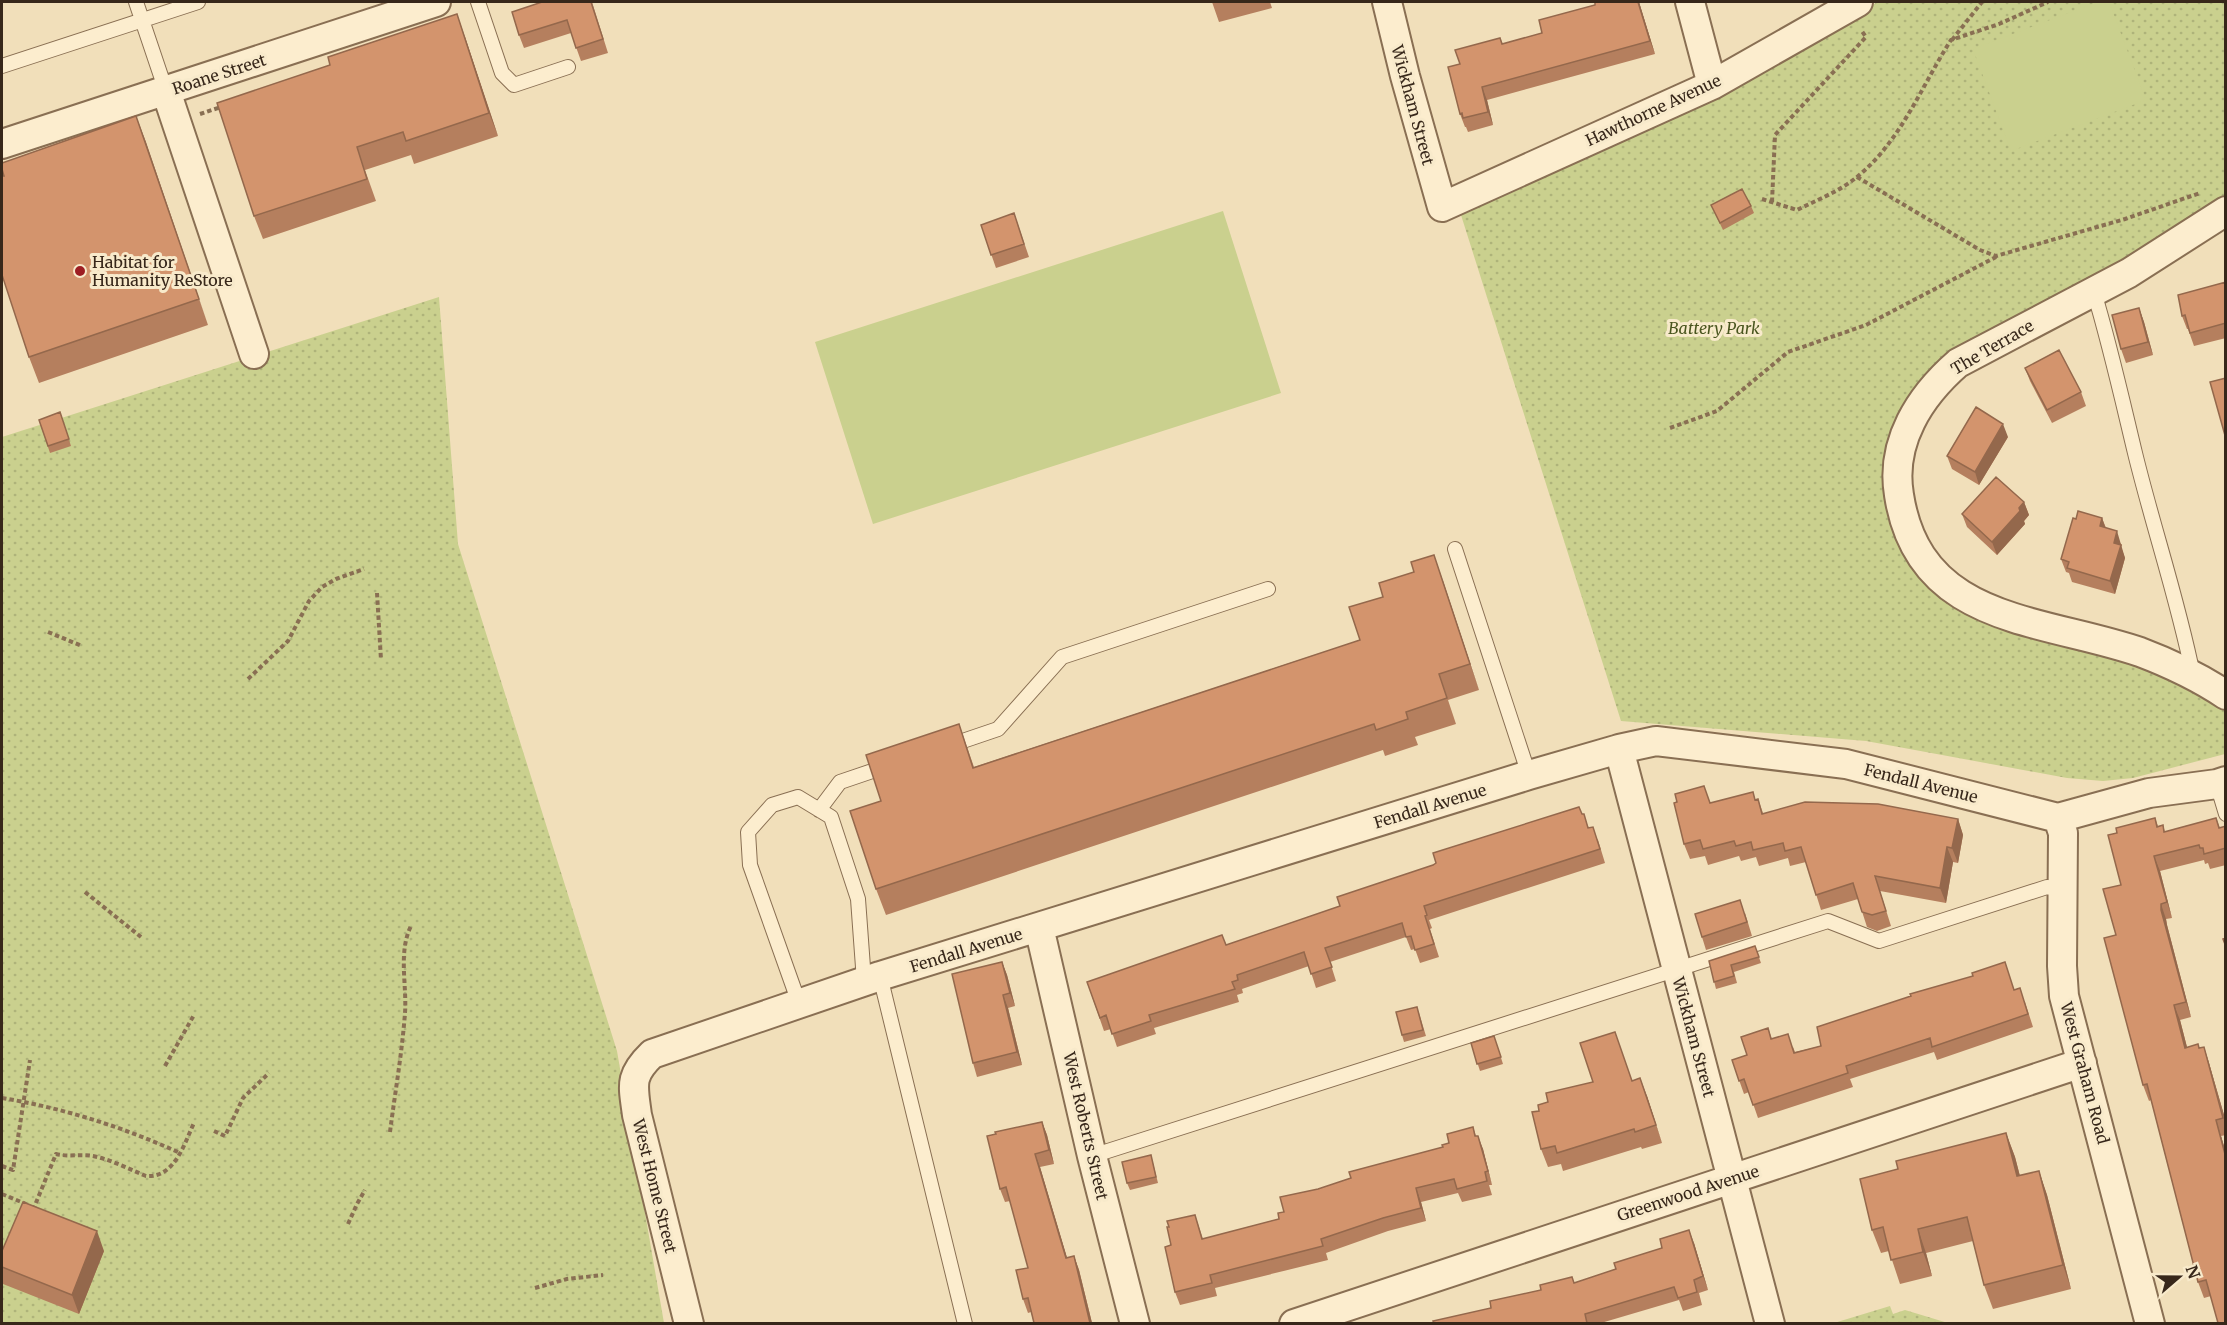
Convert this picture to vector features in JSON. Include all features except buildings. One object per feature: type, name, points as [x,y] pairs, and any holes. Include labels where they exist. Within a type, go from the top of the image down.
[{"type":"street","name":"Roane Street","points":[[2,144],[436,2]]},
{"type":"street","name":"Wickham Street","points":[[1387,2],[1442,207]]},
{"type":"street","points":[[1690,2],[1712,85]]},
{"type":"street","name":"Hawthorne Avenue","points":[[1442,207],[1712,85],[1857,11]]},
{"type":"street","points":[[166,91],[254,354]]},
{"type":"street","name":"The Terrace","points":[[2226,211],[2129,273],[1958,363],[1936,382],[1918,408],[1899,454],[1896,481],[1901,512],[1922,560],[1950,589],[1970,602],[2140,652],[2193,675],[2226,695]]},
{"type":"street","name":"Fendall Avenue","points":[[652,1054],[872,979],[1529,775],[1619,749],[1656,741],[1846,764],[2058,818],[2149,794],[2222,783]]},
{"type":"street","name":"Wickham Street","points":[[1619,749],[1770,1323]]},
{"type":"street","name":"West Graham Road","points":[[2058,818],[2063,833],[2062,966],[2064,996],[2150,1323]]},
{"type":"street","name":"West Roberts Street","points":[[1039,927],[1092,1156],[1135,1323]]},
{"type":"street","name":"West Home Street","points":[[652,1054],[639,1066],[633,1084],[637,1115],[689,1323]]},
{"type":"street","name":"Greenwood Avenue","points":[[1294,1323],[2082,1063]]},
{"type":"lane","points":[[136,2],[166,91]]},
{"type":"lane","points":[[2,66],[198,2]]},
{"type":"lane","points":[[478,2],[502,73],[514,85],[568,67]]},
{"type":"lane","points":[[2094,292],[2127,413],[2135,453],[2161,543],[2193,675]]},
{"type":"lane","points":[[1455,549],[1529,775]]},
{"type":"lane","points":[[930,752],[998,729],[1062,657],[1268,589]]},
{"type":"lane","points":[[819,810],[840,782],[896,763]]},
{"type":"lane","points":[[2222,783],[2226,814]]},
{"type":"lane","points":[[799,1003],[750,865],[748,832],[772,805],[798,797],[831,817],[858,899],[872,979],[965,1323]]},
{"type":"lane","points":[[1092,1156],[1828,921],[1879,941],[2047,887],[2063,890]]},
{"type":"path","points":[[1762,200],[1797,210],[1857,177],[1879,155],[1913,109],[1951,40],[1982,2]]},
{"type":"path","points":[[1951,40],[1999,24],[2048,2]]},
{"type":"path","points":[[1772,202],[1775,135],[1866,37],[1857,11]]},
{"type":"path","points":[[198,114],[222,107]]},
{"type":"path","points":[[1857,177],[1980,250],[1996,256]]},
{"type":"path","points":[[1670,428],[1718,411],[1788,352],[1866,325],[1996,256],[2125,219],[2201,193]]},
{"type":"path","points":[[248,679],[288,641],[309,601],[322,587],[336,579],[364,569]]},
{"type":"path","points":[[377,593],[381,660]]},
{"type":"path","points":[[48,632],[82,646]]},
{"type":"path","points":[[85,892],[141,937]]},
{"type":"path","points":[[390,1132],[405,1014],[404,953],[406,936],[411,926]]},
{"type":"path","points":[[165,1066],[194,1015]]},
{"type":"path","points":[[2,1166],[13,1170],[30,1060]]},
{"type":"path","points":[[214,1131],[225,1136],[243,1098],[269,1073]]},
{"type":"path","points":[[2,1098],[24,1101],[93,1119],[180,1153]]},
{"type":"path","points":[[30,1216],[56,1154],[90,1155],[106,1159],[146,1176],[153,1176],[163,1173],[172,1166],[194,1123]]},
{"type":"path","points":[[348,1224],[366,1190]]},
{"type":"path","points":[[2,1194],[43,1211]]},
{"type":"path","points":[[535,1288],[567,1279],[603,1275]]},
{"type":"green space","name":"Battery Park","points":[[1877,2],[2225,2],[2225,195],[2147,248],[1956,354],[1893,440],[1919,573],[2137,662],[2225,711],[2225,754],[2133,778],[2103,781],[2067,778],[1866,741],[1621,721],[1461,215],[1724,95]]},
{"type":"green space","points":[[2098,2],[2109,2],[2146,100],[2011,151],[1973,49]]},
{"type":"green space","points":[[1223,211],[1281,393],[873,524],[815,342]]},
{"type":"green space","points":[[439,297],[458,544],[617,1051],[664,1323],[2,1323],[2,437]]},
{"type":"green space","points":[[1890,1306],[1893,1314],[1905,1310],[1948,1323],[1834,1323]]},
{"type":"place","name":"Habitat for Humanity ReStore","points":[[80,271]]}]
